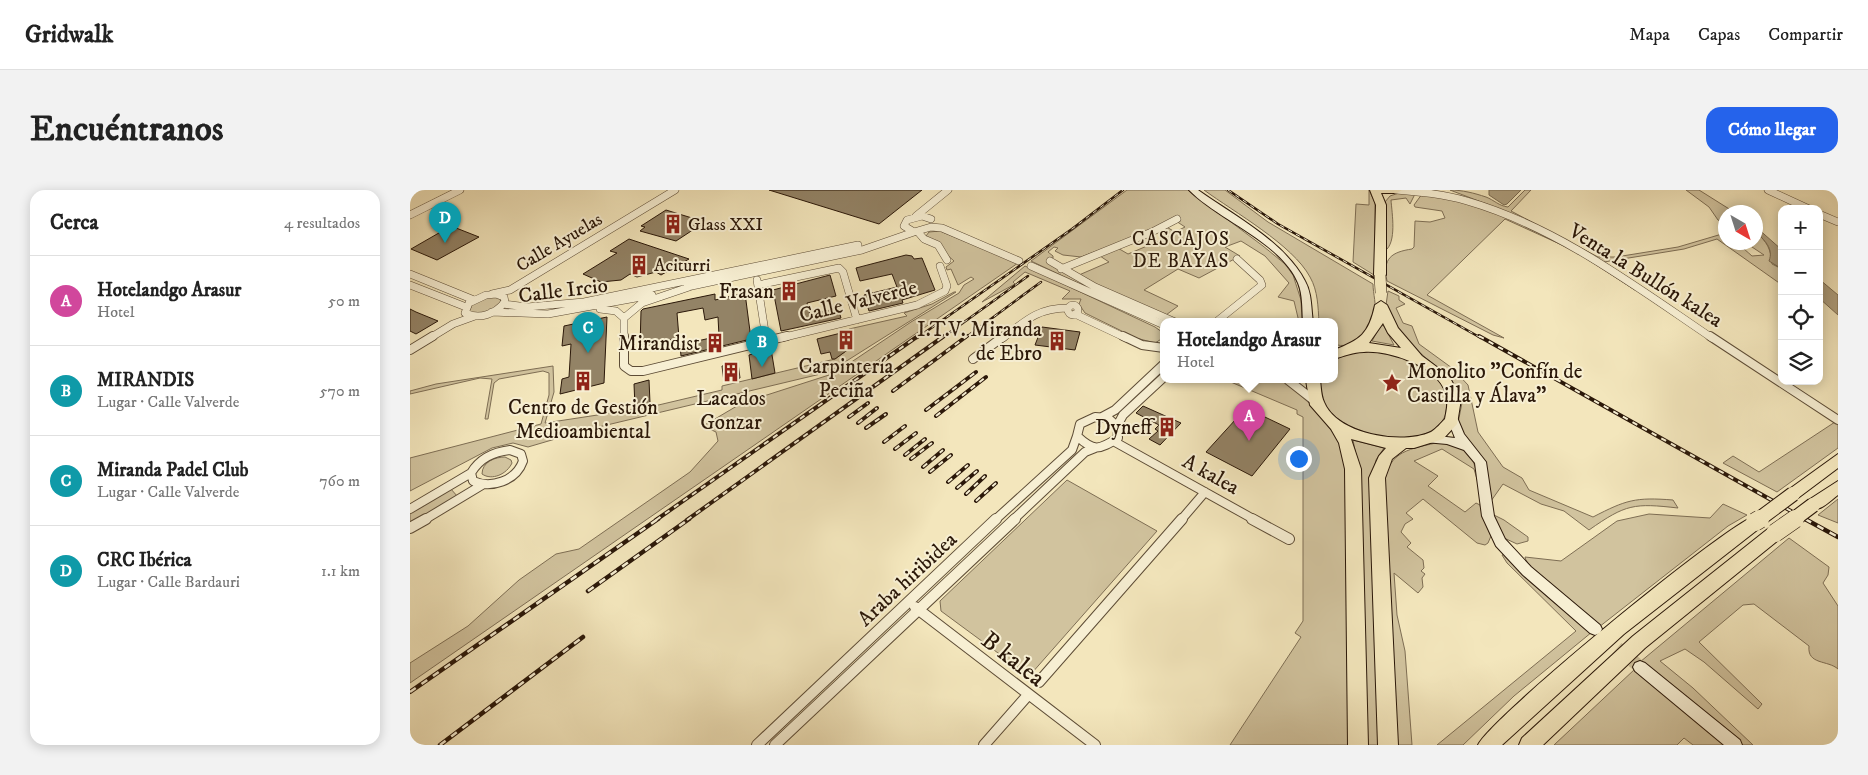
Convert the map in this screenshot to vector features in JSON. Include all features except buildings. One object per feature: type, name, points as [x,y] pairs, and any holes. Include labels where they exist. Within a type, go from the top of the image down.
[{"type":"highway","points":[[1340,351],[1361,344],[1370,334],[1379,318],[1381,299],[1380,205],[1375,190]]},
{"type":"highway","points":[[1379,190],[1395,191]]},
{"type":"highway","points":[[1380,205],[1395,191]]},
{"type":"highway","points":[[1313,383],[1312,391],[1316,402],[1328,418],[1338,426],[1374,442],[1401,444],[1429,439],[1443,430],[1452,418],[1454,410],[1452,392],[1440,376],[1422,362],[1397,336],[1381,299]]},
{"type":"highway","points":[[1340,351],[1388,349],[1422,362]]},
{"type":"highway","points":[[1338,426],[1346,443],[1353,469],[1358,745]]},
{"type":"highway","points":[[1388,745],[1377,478],[1386,456],[1401,444]]},
{"type":"highway","points":[[1488,745],[1559,679],[1644,606],[1838,460]]},
{"type":"highway","points":[[1528,745],[1639,642],[1775,533],[1838,487]]},
{"type":"street","points":[[410,215],[460,190]]},
{"type":"street","name":"Calle Ayuelas","points":[[474,300],[510,290],[675,190]]},
{"type":"street","points":[[931,223],[928,207],[948,190]]},
{"type":"street","points":[[1193,190],[1272,248],[1292,267],[1304,291],[1307,318]]},
{"type":"street","points":[[1200,190],[1276,246],[1296,264],[1310,288],[1314,318]]},
{"type":"street","name":"Venta la Bullón kalea","points":[[1395,191],[1421,190],[1446,194],[1488,206],[1586,255],[1838,420]]},
{"type":"street","points":[[1768,190],[1800,205]]},
{"type":"street","name":"Calle Ircio","points":[[492,294],[502,296],[504,302],[513,307],[540,307],[584,302],[879,240],[904,226],[907,220],[928,207]]},
{"type":"street","points":[[916,216],[1019,260]]},
{"type":"street","points":[[1823,216],[1838,222]]},
{"type":"street","points":[[1061,269],[1151,232],[1177,219]]},
{"type":"street","points":[[904,226],[916,232],[931,223]]},
{"type":"street","name":"Calle Ircio","points":[[492,312],[548,314],[587,308],[862,250],[916,232]]},
{"type":"street","name":"Calle Valverde","points":[[624,318],[622,359],[624,366],[631,371],[643,371],[917,306],[942,294],[947,286],[940,266],[947,260],[938,245],[924,239],[916,232]]},
{"type":"street","points":[[767,341],[756,273],[762,267],[790,259]]},
{"type":"street","points":[[1221,318],[1262,285],[1260,280],[1237,259]]},
{"type":"street","points":[[1050,261],[1095,287],[1166,318]]},
{"type":"street","points":[[1031,266],[1160,325]]},
{"type":"street","points":[[758,284],[766,275],[782,267]]},
{"type":"street","points":[[726,279],[742,278],[758,284],[841,269],[857,320]]},
{"type":"street","name":"Calle Ircio","points":[[717,274],[748,270],[756,273]]},
{"type":"street","points":[[410,274],[474,300],[465,308],[453,324]]},
{"type":"street","points":[[410,285],[465,308],[468,315],[478,316]]},
{"type":"street","points":[[587,308],[616,311],[624,318],[642,303],[692,286]]},
{"type":"street","name":"Calle Ayuelas","points":[[504,302],[510,290]]},
{"type":"street","points":[[410,350],[453,324],[492,312],[504,302]]},
{"type":"street","points":[[973,358],[1036,313],[1050,308],[1066,309],[1075,306],[1079,314],[1142,345],[1160,347]]},
{"type":"street","points":[[1101,417],[1113,422],[1117,426],[1119,434],[1115,442],[1102,448],[1083,444],[1077,436],[1080,424],[1090,418],[1111,414],[1160,368]]},
{"type":"street","points":[[1117,426],[1120,418],[1160,381]]},
{"type":"street","points":[[1292,383],[1316,402]]},
{"type":"street","points":[[1452,418],[1459,436],[1478,457],[1482,467],[1488,516],[1500,542],[1527,571],[1595,629]]},
{"type":"street","name":"Araba hiribidea","points":[[756,745],[1072,450],[1077,436]]},
{"type":"street","points":[[1429,439],[1448,440],[1469,448]]},
{"type":"street","name":"A kalea","points":[[1115,442],[1289,539]]},
{"type":"street","name":"Araba hiribidea","points":[[775,745],[1074,462],[1086,452],[1095,448]]},
{"type":"street","points":[[410,508],[471,473],[479,462],[494,453],[510,450],[521,454],[523,463],[514,474],[499,483],[482,485],[410,528]]},
{"type":"street","points":[[471,473],[473,481],[482,485]]},
{"type":"street","points":[[1040,682],[1205,492]]},
{"type":"street","name":"B kalea","points":[[908,603],[1095,745]]},
{"type":"street","points":[[1640,666],[1736,745]]},
{"type":"street","points":[[984,745],[1028,695]]},
{"type":"shaded area","points":[[1127,190],[1188,190],[1285,264],[1293,275],[1301,300],[1302,318],[1298,318],[1294,301],[1278,297],[1289,283],[1265,256],[1241,241],[1225,247],[1240,256],[1199,278],[1178,269],[1144,290],[1178,306],[1166,315],[1117,295],[1079,275],[1109,262],[1097,254],[1116,247],[1128,254],[1166,238],[1158,231],[1165,226],[1175,232],[1185,227],[1176,221],[1081,257],[1063,255],[1055,251],[1058,248],[1054,247],[1048,252],[1053,258],[1046,262],[1077,280],[1160,320],[1139,312],[1031,261]]},
{"type":"shaded area","points":[[1204,190],[1225,190],[1268,222],[1373,284],[1375,311],[1369,328],[1354,342],[1347,345],[1338,345],[1338,318],[1319,318],[1315,288],[1302,265],[1277,241]]},
{"type":"shaded area","points":[[1369,190],[1375,203],[1374,275],[1353,262],[1356,204],[1369,205]]},
{"type":"shaded area","points":[[1450,190],[1477,194],[1508,207],[1525,190],[1531,190],[1511,211],[1598,257],[1616,257],[1678,247],[1718,235],[1718,240],[1684,249],[1604,262],[1658,298],[1608,267],[1502,210]]},
{"type":"shaded area","points":[[1489,190],[1521,190],[1504,205],[1489,195]]},
{"type":"shaded area","points":[[1686,190],[1699,190],[1723,205],[1718,205],[1718,220],[1709,207]]},
{"type":"shaded area","points":[[1399,193],[1415,194],[1410,204],[1406,198],[1391,200],[1392,235],[1389,247],[1385,251],[1385,202],[1390,196]]},
{"type":"shaded area","points":[[1422,194],[1487,207],[1564,246],[1505,219],[1427,295],[1504,338],[1493,335],[1387,281],[1386,267],[1390,258],[1394,254],[1414,247],[1415,221],[1430,222],[1445,218],[1442,211],[1415,207],[1414,205]]},
{"type":"shaded area","points":[[940,231],[1018,263],[410,683],[410,663],[468,626],[519,580],[556,554],[579,549],[690,472],[718,441],[716,432],[703,426],[742,403],[829,375],[959,293],[964,285],[974,279],[971,277],[958,285],[951,269],[947,270],[946,267],[954,261],[926,236],[929,232]]},
{"type":"shaded area","points":[[1763,233],[1778,246],[1778,267],[1769,261],[1770,252]]},
{"type":"shaded area","points":[[1763,239],[1771,254],[1772,264],[1778,267],[1778,282],[1733,250],[1745,250],[1752,256],[1764,255],[1756,250],[1763,250]]},
{"type":"shaded area","points":[[1576,252],[1584,256],[1635,290]]},
{"type":"shaded area","points":[[1025,266],[1155,327],[1160,331],[1160,340],[1155,343],[1136,338],[1085,313],[1079,304],[1081,299],[1062,299],[1070,291],[1025,272],[1013,282],[1015,284],[982,302]]},
{"type":"shaded area","points":[[1823,282],[1838,295],[1838,315],[1823,302]]},
{"type":"shaded area","points":[[1388,291],[1399,296],[1399,300],[1405,304],[1396,308],[1403,323],[1412,326],[1419,344],[1452,368],[1468,385],[1478,432],[1503,467],[1522,478],[1529,490],[1593,517],[1623,503],[1649,499],[1673,500],[1678,508],[1631,507],[1612,515],[1589,530],[1564,511],[1541,504],[1503,484],[1491,501],[1482,460],[1473,446],[1457,428],[1462,403],[1456,387],[1447,375],[1404,340],[1386,305]]},
{"type":"shaded area","points":[[956,292],[829,372],[586,430],[528,447],[513,443],[492,448],[410,491],[410,458],[541,424],[549,395],[549,373],[543,371],[499,379],[494,383],[488,419],[485,419],[492,379],[480,378],[410,394],[410,391],[436,384],[553,366],[554,392],[545,423],[650,407],[722,390],[722,386],[835,359],[853,346],[849,329],[907,316],[904,313],[932,304]]},
{"type":"shaded area","points":[[492,296],[500,298],[501,303],[482,313],[469,311],[473,303]]},
{"type":"shaded area","points":[[1381,325],[1384,326],[1394,345],[1372,341]]},
{"type":"shaded area","points":[[1371,351],[1393,355],[1405,358],[1427,369],[1443,387],[1447,406],[1443,420],[1434,429],[1423,435],[1395,438],[1367,433],[1338,419],[1325,405],[1320,393],[1319,383],[1338,383],[1338,358],[1353,352]]},
{"type":"shaded area","points":[[1233,383],[1288,383],[1311,405],[1339,440],[1346,470],[1350,745],[1230,745],[1301,637],[1295,633],[1303,621],[1303,417],[1297,414],[1297,410]]},
{"type":"shaded area","points":[[1835,422],[1838,424],[1838,448],[1777,492],[1723,463],[1733,456],[1759,472]]},
{"type":"shaded area","points":[[1353,440],[1384,448],[1376,460],[1371,482],[1381,745],[1365,745],[1358,465]]},
{"type":"shaded area","points":[[1436,443],[1456,445],[1468,453],[1475,466],[1479,486],[1474,469],[1442,449],[1414,461],[1438,476],[1428,486],[1465,512],[1476,503],[1480,505],[1483,518],[1491,536],[1485,545],[1477,543],[1423,499],[1406,513],[1413,519],[1405,524],[1401,532],[1411,543],[1407,547],[1423,560],[1424,568],[1421,571],[1425,574],[1422,578],[1423,587],[1418,593],[1394,573],[1397,615],[1405,651],[1412,745],[1397,745],[1384,488],[1386,476],[1393,460],[1406,451]]},
{"type":"shaded area","points":[[505,457],[511,460],[512,463],[503,473],[490,477],[482,474],[487,463],[497,458]]},
{"type":"shaded area","points":[[1067,480],[1157,531],[1031,674],[1017,667],[941,611],[940,601]]},
{"type":"shaded area","points":[[450,488],[458,497],[410,525],[410,511]]},
{"type":"shaded area","points":[[1838,499],[1838,523],[1818,515]]},
{"type":"shaded area","points":[[1723,504],[1747,515],[1728,526],[1599,627],[1545,582],[1535,572],[1525,557],[1561,561],[1617,521],[1649,514],[1710,518]]},
{"type":"shaded area","points":[[1492,514],[1528,537],[1528,541],[1517,544],[1502,537]]},
{"type":"shaded area","points":[[1789,538],[1829,567],[1828,575],[1823,583],[1838,606],[1838,669],[1811,656],[1809,646],[1754,604],[1743,605],[1699,642],[1762,704],[1758,709],[1704,662],[1685,649],[1660,661],[1693,688],[1753,745],[1742,745],[1640,662]]},
{"type":"shaded area","points":[[1505,554],[1592,632],[1514,696],[1463,745],[1437,745],[1576,631],[1507,563],[1502,555]]},
{"type":"shaded area","points":[[1635,669],[1726,745],[1693,745],[1684,738],[1677,745],[1554,745]]},
{"type":"tunnel","points":[[1602,635],[1640,667]]},
{"type":"railway","points":[[917,338],[1072,229],[1123,190]]},
{"type":"railway","points":[[1228,190],[1278,224],[1481,338]]},
{"type":"railway","points":[[942,338],[1028,276]]},
{"type":"railway","points":[[965,338],[1041,282]]},
{"type":"railway","points":[[656,520],[918,336]]},
{"type":"railway","points":[[687,520],[944,336]]},
{"type":"railway","points":[[893,391],[967,336]]},
{"type":"railway","points":[[1479,336],[1807,520]]},
{"type":"railway","points":[[926,410],[976,372]]},
{"type":"railway","points":[[936,416],[986,377]]},
{"type":"railway","points":[[849,417],[868,403]]},
{"type":"railway","points":[[858,423],[877,408]]},
{"type":"railway","points":[[866,428],[886,414]]},
{"type":"railway","points":[[884,442],[905,426]]},
{"type":"railway","points":[[895,449],[916,433]]},
{"type":"railway","points":[[905,455],[925,439]]},
{"type":"railway","points":[[911,459],[932,443]]},
{"type":"railway","points":[[923,467],[943,450]]},
{"type":"railway","points":[[930,472],[951,455]]},
{"type":"railway","points":[[948,482],[968,465]]},
{"type":"railway","points":[[957,488],[977,471]]},
{"type":"railway","points":[[966,494],[985,476]]},
{"type":"railway","points":[[976,501],[996,483]]},
{"type":"railway","points":[[410,692],[658,519]]},
{"type":"railway","points":[[588,591],[689,519]]},
{"type":"railway","points":[[1805,519],[1838,537]]},
{"type":"railway","points":[[440,745],[583,637]]},
{"type":"place","name":"Glass XXI","points":[[673,224]]},
{"type":"place","name":"CRC Ibérica","points":[[445,243]]},
{"type":"place","name":"Aciturri","points":[[639,265]]},
{"type":"place","name":"Frasan","points":[[789,291]]},
{"type":"place","name":"Carpintería Peciña","points":[[846,340]]},
{"type":"place","name":"I.T.V. Miranda de Ebro","points":[[1057,341]]},
{"type":"place","name":"Mirandist","points":[[715,343]]},
{"type":"place","name":"Miranda Padel Club","points":[[588,353]]},
{"type":"place","name":"MIRANDIS","points":[[762,367]]},
{"type":"place","name":"Lacados Gonzar","points":[[731,372]]},
{"type":"place","name":"Centro de Gestión Medioambiental","points":[[583,381]]},
{"type":"place","name":"Monolito \"Confín de Castilla y Álava\"","points":[[1392,383]]},
{"type":"place","name":"Dyneff","points":[[1167,427]]},
{"type":"place","name":"Hotelandgo Arasur","points":[[1249,441]]},
{"type":"district","name":"CASCAJOS DE BAYAS","points":[[1181,249]]}]
